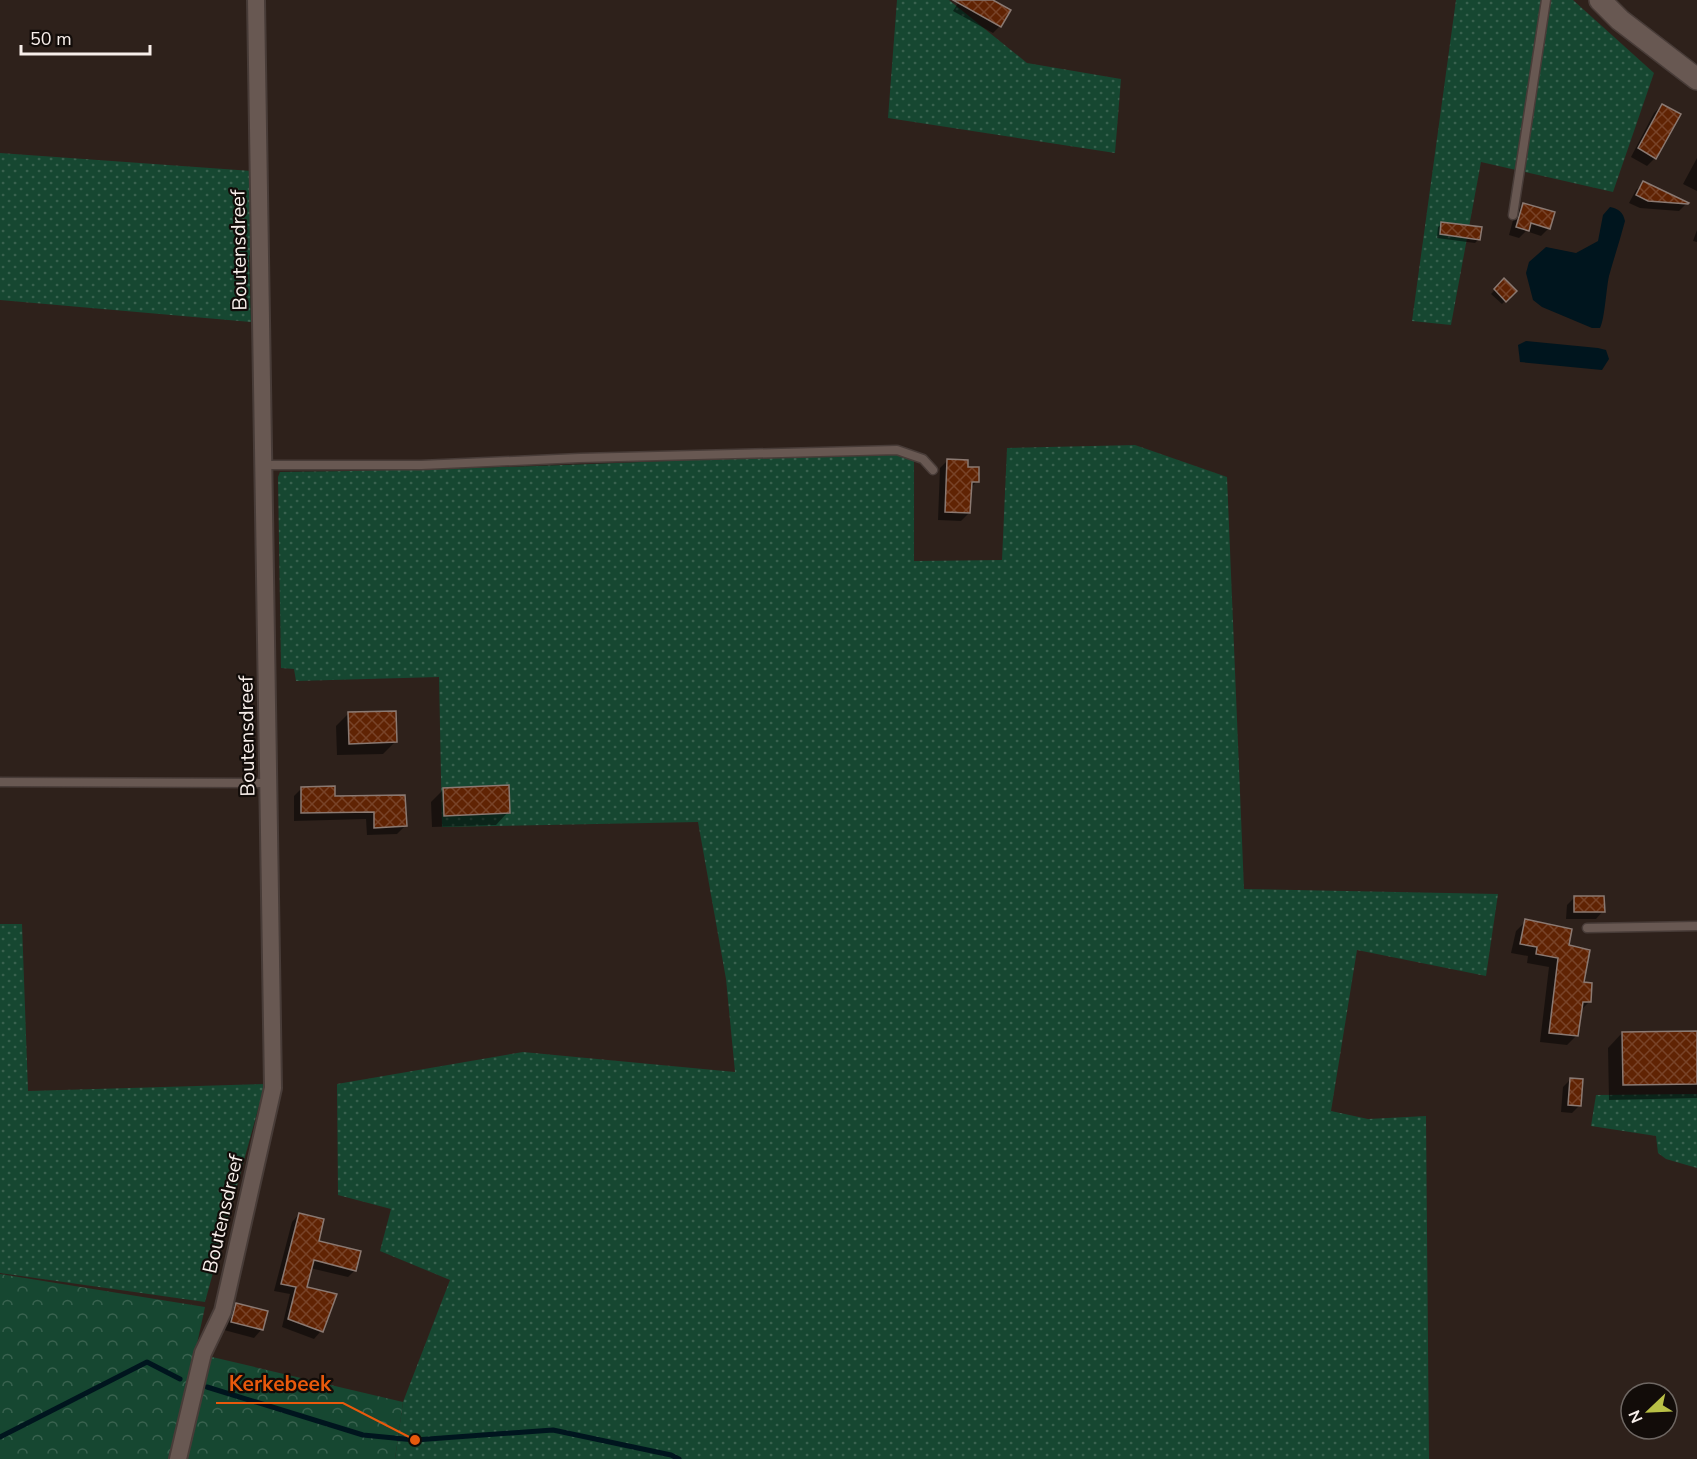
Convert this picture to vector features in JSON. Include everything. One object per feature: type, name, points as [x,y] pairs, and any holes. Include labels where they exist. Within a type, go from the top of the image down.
[{"type":"street","name":"Boutensdreef","points":[[178,1459],[203,1353],[222,1311],[273,1088],[256,0]]},
{"type":"street","points":[[1600,0],[1620,20],[1697,79]]},
{"type":"lane","points":[[1513,215],[1545,0]]},
{"type":"lane","points":[[264,465],[421,465],[580,458],[897,450],[923,459],[933,470]]},
{"type":"lane","points":[[0,782],[268,783]]},
{"type":"lane","points":[[1587,928],[1697,926]]},
{"type":"green space","points":[[897,0],[949,0],[1027,63],[1121,79],[1115,153],[888,118]]},
{"type":"green space","points":[[1456,0],[1573,0],[1654,73],[1613,192],[1481,162],[1451,325],[1412,321]]},
{"type":"green space","points":[[0,153],[252,171],[254,250],[249,256],[251,322],[0,300]]},
{"type":"green space","points":[[1135,445],[1227,477],[1244,889],[1498,894],[1486,976],[1357,950],[1331,1111],[1368,1119],[1426,1116],[1429,1459],[395,1459],[403,1402],[450,1280],[380,1251],[391,1209],[338,1195],[337,1084],[523,1052],[735,1072],[726,979],[698,822],[442,827],[439,677],[296,681],[294,669],[281,668],[278,477],[280,472],[511,467],[897,450],[914,456],[914,561],[1002,560],[1007,448]]},
{"type":"green space","points":[[0,924],[22,924],[28,1091],[265,1084],[205,1302],[0,1273]]},
{"type":"green space","points":[[1697,1094],[1697,1168],[1666,1159],[1658,1153],[1656,1136],[1591,1126],[1596,1095]]},
{"type":"green space","points":[[0,1274],[205,1307],[195,1353],[403,1402],[395,1459],[0,1459]]},
{"type":"water","points":[[1610,207],[1620,211],[1625,221],[1609,276],[1602,323],[1600,328],[1592,328],[1542,307],[1533,300],[1526,273],[1529,262],[1546,247],[1576,253],[1598,241],[1603,215]]},
{"type":"water","points":[[1526,341],[1598,348],[1606,350],[1609,359],[1602,370],[1520,362],[1518,345]]},
{"type":"building","points":[[953,0],[993,0],[1011,10],[1001,27]]},
{"type":"building","points":[[1662,104],[1681,114],[1656,159],[1638,148]]},
{"type":"building","points":[[1643,181],[1689,203],[1648,201],[1636,195]]},
{"type":"building","points":[[1523,203],[1555,212],[1550,229],[1531,223],[1529,231],[1516,227]]},
{"type":"building","points":[[1441,222],[1482,227],[1480,240],[1440,234]]},
{"type":"building","points":[[1504,278],[1517,291],[1506,302],[1494,289]]},
{"type":"building","points":[[947,459],[968,460],[968,467],[979,467],[979,482],[972,482],[970,513],[945,512]]},
{"type":"building","points":[[396,711],[397,742],[349,744],[348,712]]},
{"type":"building","points":[[509,785],[510,813],[444,816],[443,788]]},
{"type":"building","points":[[335,786],[335,796],[405,795],[407,826],[374,828],[374,812],[301,813],[301,787]]},
{"type":"building","points":[[1574,896],[1604,896],[1605,912],[1574,912]]},
{"type":"building","points":[[1525,919],[1572,929],[1569,945],[1590,950],[1584,982],[1592,983],[1591,1002],[1583,1002],[1578,1036],[1549,1033],[1558,958],[1536,954],[1537,947],[1520,944]]},
{"type":"building","points":[[1697,1031],[1697,1084],[1623,1085],[1622,1032]]},
{"type":"building","points":[[1570,1078],[1583,1079],[1581,1106],[1568,1105]]},
{"type":"building","points":[[299,1213],[324,1219],[319,1241],[361,1251],[356,1271],[314,1260],[307,1287],[337,1294],[323,1332],[288,1319],[296,1287],[281,1284]]},
{"type":"building","points":[[236,1303],[268,1311],[263,1330],[231,1322]]},
{"type":"waterway","points":[[0,1437],[147,1362],[180,1379]]},
{"type":"waterway","points":[[207,1387],[363,1435],[415,1440],[553,1430],[671,1455],[679,1459]]},
{"type":"place","name":"Kerkebeek","points":[[415,1440]]}]
